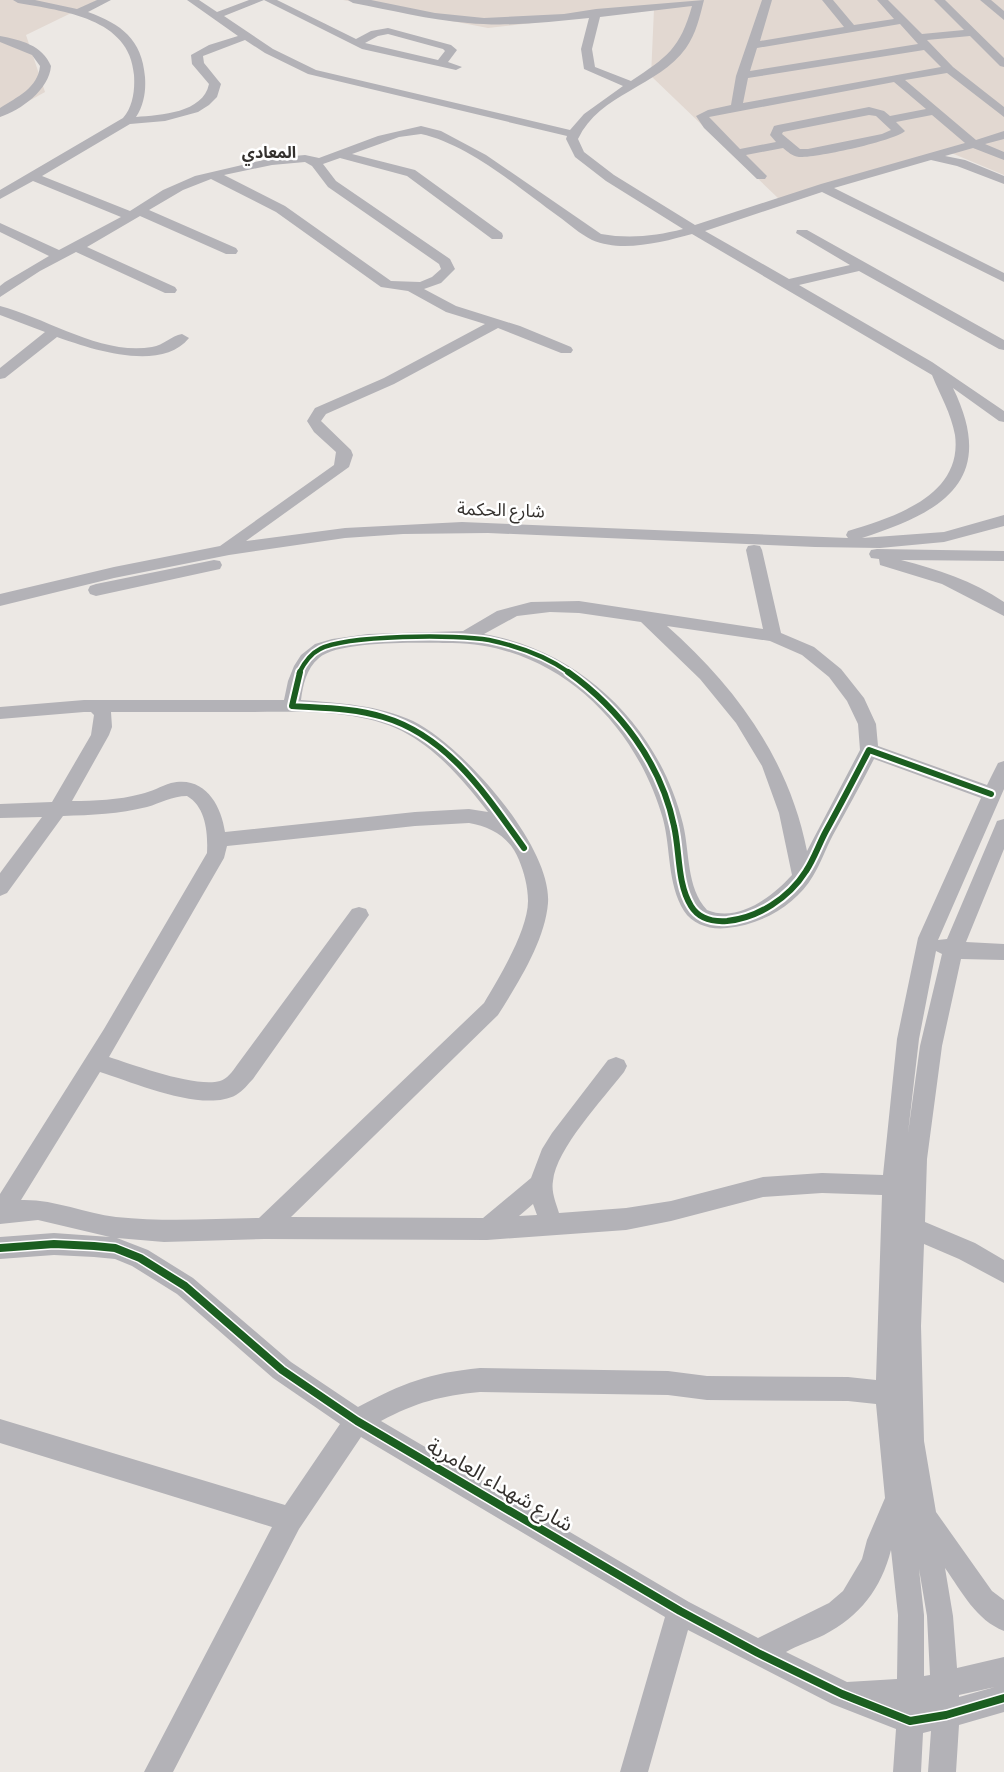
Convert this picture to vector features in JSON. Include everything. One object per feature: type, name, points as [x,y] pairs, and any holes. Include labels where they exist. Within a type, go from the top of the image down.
[{"type":"street","points":[[0,195],[127,121],[133,115],[141,69],[137,56],[116,30],[107,23],[80,12],[18,0]]},
{"type":"street","points":[[80,12],[106,0]]},
{"type":"street","points":[[192,0],[269,51],[312,72],[573,134]]},
{"type":"street","points":[[215,16],[259,0]]},
{"type":"street","points":[[269,0],[357,43],[456,67]]},
{"type":"street","points":[[353,0],[398,4],[465,20],[596,12],[699,1],[685,42],[679,51],[664,65],[634,86],[587,115],[573,134],[575,147],[588,162],[694,230],[1004,412]]},
{"type":"street","points":[[736,107],[742,76],[767,0]]},
{"type":"street","points":[[827,0],[851,29]]},
{"type":"street","points":[[882,0],[949,69],[1004,113]]},
{"type":"street","points":[[939,0],[1003,63]]},
{"type":"street","points":[[984,0],[1004,17]]},
{"type":"street","points":[[596,12],[586,56],[587,65],[590,69],[634,86]]},
{"type":"street","points":[[754,45],[901,21]]},
{"type":"street","points":[[357,43],[375,33],[398,33],[447,47],[450,53],[441,64]]},
{"type":"street","points":[[742,76],[970,33]]},
{"type":"street","points":[[127,121],[172,116],[207,102],[215,93],[215,84],[198,64],[196,55],[248,36]]},
{"type":"street","points":[[0,39],[15,42],[41,56],[45,67],[45,75],[39,85],[15,97],[0,113]]},
{"type":"street","points":[[0,49],[15,42]]},
{"type":"street","points":[[761,176],[708,125],[702,116],[736,107],[812,108],[874,110],[899,129],[898,132],[804,154],[795,152],[785,144],[776,135],[778,129],[812,108],[897,79],[949,69]]},
{"type":"street","points":[[897,79],[974,144],[1004,156]]},
{"type":"street","points":[[889,120],[934,111]]},
{"type":"street","points":[[315,163],[406,132],[431,131],[467,149],[586,230],[605,240],[623,242],[694,230],[823,188],[1004,135]]},
{"type":"street","points":[[739,153],[785,144]]},
{"type":"street","points":[[850,144],[880,171]]},
{"type":"street","points":[[342,155],[411,173],[497,236]]},
{"type":"street","points":[[930,157],[961,163],[1004,180]]},
{"type":"street","points":[[0,293],[33,271],[136,214],[178,187],[212,175],[291,158],[309,158],[332,184],[448,266],[441,278],[403,287],[386,284],[286,213],[234,183],[212,175]]},
{"type":"street","points":[[34,177],[231,251]]},
{"type":"street","points":[[823,188],[1004,278]]},
{"type":"street","points":[[0,227],[60,256]]},
{"type":"street","points":[[802,233],[1004,346]]},
{"type":"street","points":[[76,248],[170,290]]},
{"type":"street","points":[[787,284],[862,266]]},
{"type":"street","points":[[411,286],[440,305],[496,323],[566,350]]},
{"type":"street","points":[[0,310],[56,332],[137,352],[168,347],[182,338]]},
{"type":"street","points":[[222,550],[341,467],[345,455],[343,450],[319,429],[314,421],[320,411],[390,381],[496,323]]},
{"type":"street","points":[[0,375],[56,332]]},
{"type":"street","points":[[933,370],[1003,425]]},
{"type":"street","points":[[826,542],[873,530],[909,517],[949,486],[963,460],[964,438],[956,406],[933,370]]},
{"type":"street","points":[[972,394],[1003,425]]},
{"type":"street","name":"شارع الحكمة","points":[[0,600],[133,567],[222,550],[323,536],[461,527],[826,542],[905,541],[970,532],[1004,520]]},
{"type":"street","name":"شارع الحكمة","points":[[0,612],[254,557],[396,539],[483,537],[858,554],[1004,556]]},
{"type":"street","points":[[754,550],[773,636]]},
{"type":"street","points":[[858,554],[952,582],[988,599],[1004,610]]},
{"type":"street","points":[[292,706],[294,687],[302,665],[321,649],[342,642],[466,637],[511,646],[550,661],[586,685],[602,699],[646,755],[674,825],[685,894],[694,912],[707,920],[726,922],[757,913],[781,899],[802,877],[869,750],[867,724],[855,698],[835,673],[808,651],[773,636],[579,606],[549,606],[502,615],[466,637]]},
{"type":"street","points":[[646,617],[682,648],[710,678],[760,747],[782,792],[795,834],[802,877]]},
{"type":"street","points":[[0,713],[96,707],[292,706],[353,710],[386,717],[421,734],[451,754],[485,794],[524,848],[533,871],[538,902],[529,936],[513,974],[491,1009],[264,1228]]},
{"type":"street","points":[[0,888],[58,809],[103,727],[103,713],[96,707]]},
{"type":"street","points":[[869,750],[991,794]]},
{"type":"street","points":[[942,1772],[946,1715],[940,1616],[911,1442],[899,1397],[904,1186],[902,1084],[928,938],[1004,768]]},
{"type":"street","points":[[0,811],[114,807],[147,800],[174,789],[190,789],[203,800],[216,826],[218,840],[217,853],[96,1062],[1,1213]]},
{"type":"street","points":[[218,840],[415,819],[469,816],[489,819],[506,828],[524,848]]},
{"type":"street","points":[[904,1186],[952,950],[1004,826]]},
{"type":"street","points":[[96,1062],[191,1089],[213,1091],[231,1087],[359,915]]},
{"type":"street","points":[[928,938],[952,950],[1004,952]]},
{"type":"street","points":[[551,1224],[541,1183],[543,1170],[582,1108],[616,1066]]},
{"type":"street","points":[[487,1229],[541,1183]]},
{"type":"street","points":[[1,1213],[38,1210],[102,1225],[164,1231],[264,1228],[487,1229],[626,1219],[682,1208],[763,1187],[822,1183],[904,1186]]},
{"type":"street","points":[[902,1223],[967,1251],[1004,1272]]},
{"type":"street","name":"شارع شهداء العامرية","points":[[0,1248],[54,1244],[94,1245],[115,1248],[140,1258],[185,1286],[282,1370],[357,1421],[680,1611],[758,1653],[842,1694],[910,1721]]},
{"type":"street","points":[[158,1772],[290,1520],[357,1421],[407,1394],[449,1383],[480,1380],[644,1382],[707,1388],[848,1389],[899,1397]]},
{"type":"street","points":[[899,1397],[889,1418],[911,1615],[907,1772]]},
{"type":"street","points":[[0,1431],[290,1520]]},
{"type":"street","points":[[758,1653],[830,1616],[852,1600],[873,1564],[880,1540],[898,1498]]},
{"type":"street","points":[[924,1513],[950,1555],[983,1600],[1004,1618]]},
{"type":"street","points":[[634,1772],[680,1611]]},
{"type":"street","name":"شارع شهداء العامرية","points":[[842,1694],[910,1693],[1004,1671]]},
{"type":"street","points":[[910,1721],[946,1715],[1004,1698]]},
{"type":"shaded area","points":[[0,0],[98,0],[26,35],[45,92],[0,117]]},
{"type":"shaded area","points":[[343,0],[1004,0],[1004,175],[949,152],[779,199],[651,76],[654,9],[488,28]]},
{"type":"cycle path","points":[[524,848],[496,808],[464,770],[427,737],[406,725],[372,714],[292,706],[296,681],[307,659],[321,648],[348,642],[413,637],[465,637],[498,642],[521,649],[566,670],[604,702],[636,740],[650,761],[674,825],[686,895],[700,916],[710,920],[736,920],[749,916],[772,904],[792,888],[810,864],[869,750],[991,794]]},
{"type":"cycle path","points":[[0,1248],[54,1244],[94,1246],[115,1248],[140,1258],[185,1286],[282,1370],[357,1421],[680,1611],[758,1653],[842,1694],[910,1721],[946,1715],[1004,1698]]},
{"type":"district","name":"المعادي","points":[[269,152]]}]
